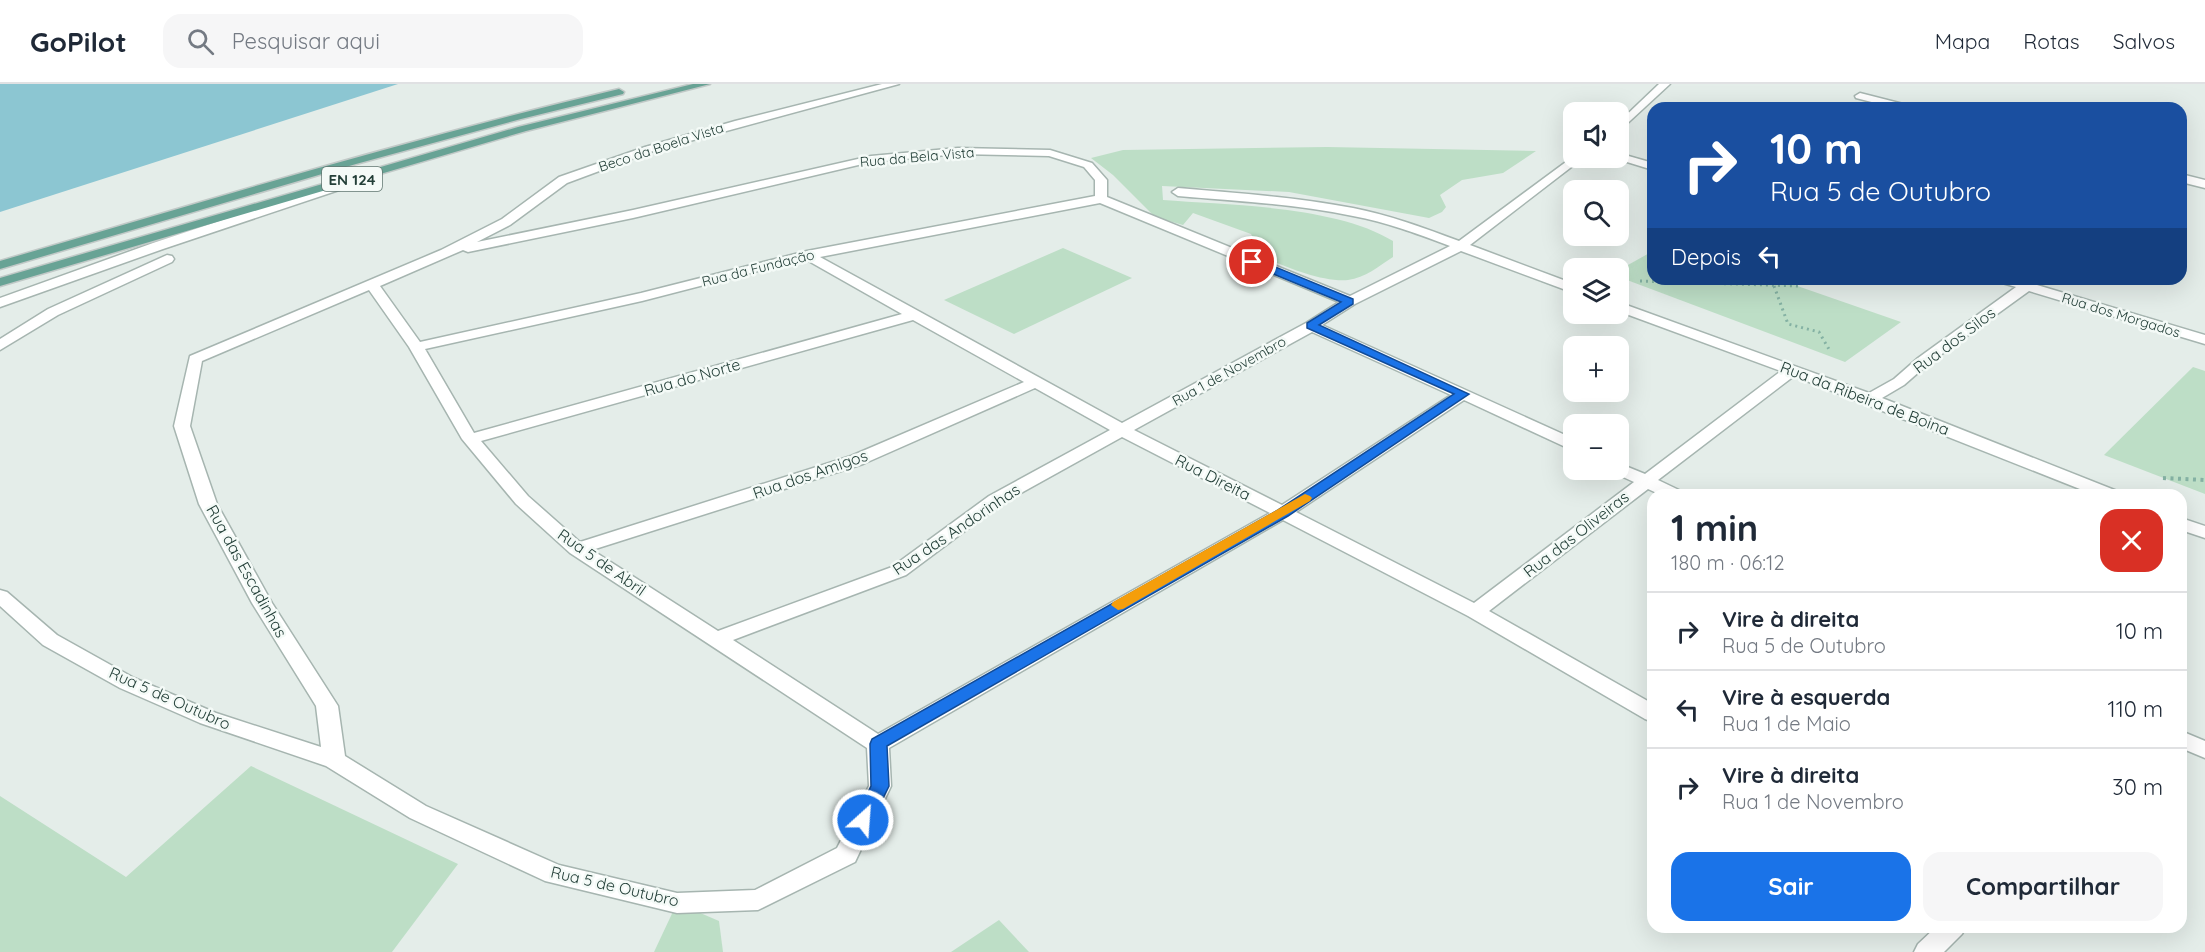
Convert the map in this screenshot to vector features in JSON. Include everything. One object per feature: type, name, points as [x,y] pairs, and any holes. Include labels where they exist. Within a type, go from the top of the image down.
[{"type":"main road","name":"EN 124","points":[[0,282],[522,129],[705,84]]},
{"type":"main road","name":"EN 124","points":[[0,265],[352,162],[518,116],[628,89]]},
{"type":"street","name":"Beco da Boela Vista","points":[[446,253],[506,222],[563,180],[671,142],[894,84]]},
{"type":"street","points":[[1629,118],[1665,84]]},
{"type":"street","points":[[1860,96],[1884,102]]},
{"type":"street","name":"Rua da Bela Vista","points":[[446,253],[633,214],[871,159],[958,151],[1050,153],[1088,165],[1101,180],[1101,199]]},
{"type":"street","points":[[1629,159],[1647,165]]},
{"type":"street","points":[[0,303],[415,160]]},
{"type":"street","name":"Rua 1 de Novembro","points":[[1122,430],[1311,326],[1350,301],[1459,246],[1564,168]]},
{"type":"street","points":[[2187,180],[2205,184]]},
{"type":"street","points":[[1178,192],[1269,199],[1354,212],[1405,225],[1563,285]]},
{"type":"street","points":[[1101,199],[1170,231],[1294,277],[1350,301]]},
{"type":"street","name":"Rua da Fundação","points":[[416,347],[642,297],[807,255],[1101,199]]},
{"type":"street","name":"Rua das Escadinhas","points":[[334,760],[327,706],[262,603],[208,504],[182,426],[195,359],[446,253]]},
{"type":"street","name":"Rua Direita","points":[[807,255],[1122,430],[1475,612],[1647,711]]},
{"type":"street","points":[[0,346],[53,312],[167,259]]},
{"type":"street","name":"Rua 5 de Abril","points":[[372,284],[416,347],[470,440],[522,500],[577,549],[878,744]]},
{"type":"street","name":"Rua dos Silos","points":[[1870,399],[1899,382],[1923,361],[2028,285]]},
{"type":"street","name":"Rua dos Morgados","points":[[2037,285],[2205,340]]},
{"type":"street","name":"Rua da Ribeira de Boina","points":[[1629,310],[1870,399],[2096,489]]},
{"type":"street","name":"Rua do Norte","points":[[470,440],[914,315]]},
{"type":"street","points":[[1311,326],[1563,441]]},
{"type":"street","name":"Rua das Oliveiras","points":[[1475,612],[1792,370]]},
{"type":"street","name":"Rua dos Amigos","points":[[577,549],[857,460],[1036,381]]},
{"type":"street","points":[[878,744],[1283,513],[1463,394]]},
{"type":"street","name":"Rua das Andorinhas","points":[[717,639],[899,571],[995,500],[1122,430]]},
{"type":"street","points":[[1629,473],[1663,489]]},
{"type":"street","points":[[2187,526],[2205,533]]},
{"type":"street","name":"Rua 5 de Outubro","points":[[0,596],[50,640],[127,683],[208,718],[334,760],[418,812],[554,874],[677,903],[758,900],[846,855],[880,786],[878,744]]},
{"type":"street","points":[[2187,742],[2205,750]]},
{"type":"street","points":[[1927,952],[1947,933]]},
{"type":"path","points":[[1639,281],[1647,281]]},
{"type":"path","points":[[1746,285],[1798,286]]},
{"type":"path","points":[[1773,286],[1788,324],[1819,332],[1833,357]]},
{"type":"path","points":[[2163,478],[2205,480]]},
{"type":"green space","points":[[1327,147],[1536,151],[1503,173],[1462,180],[1440,195],[1446,207],[1442,212],[1429,218],[1289,192],[1162,186],[1163,200],[1250,206],[1313,214],[1370,229],[1393,241],[1393,257],[1366,274],[1348,280],[1327,279],[1263,257],[1251,234],[1193,213],[1183,225],[1155,217],[1113,175],[1091,158],[1123,150]]},
{"type":"green space","points":[[1063,248],[1132,278],[1014,334],[944,300]]},
{"type":"green space","points":[[1647,254],[1647,285],[1794,285],[1901,322],[1845,362],[1629,281],[1629,264]]},
{"type":"green space","points":[[2193,367],[2205,371],[2205,494],[2104,455]]},
{"type":"green space","points":[[251,766],[458,864],[392,952],[0,952],[0,796],[126,877]]},
{"type":"green space","points":[[677,903],[719,921],[723,952],[654,952]]},
{"type":"green space","points":[[999,920],[1029,952],[951,952]]},
{"type":"water","points":[[0,84],[398,84],[0,212]]},
{"type":"slow traffic","points":[[1118,605],[1283,513],[1305,498]]},
{"type":"route","points":[[863,820],[880,786],[878,744],[1283,513],[1463,394],[1311,326],[1350,301],[1252,262]]}]
